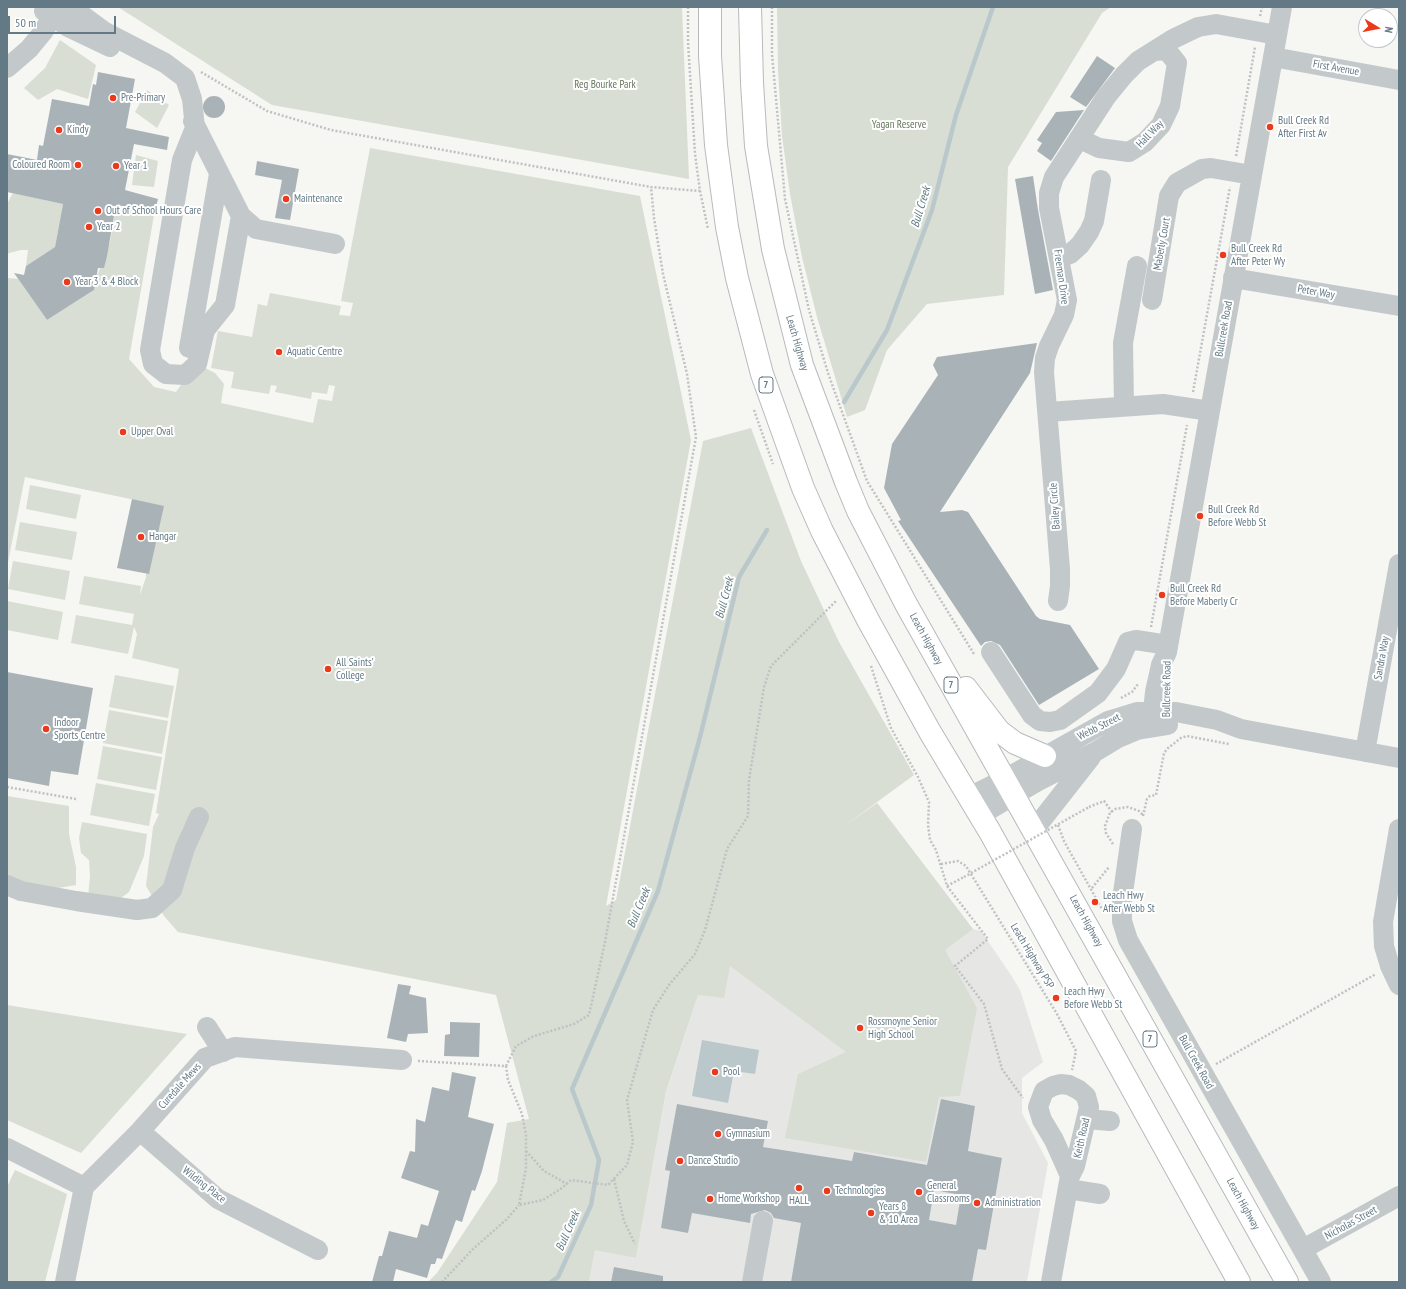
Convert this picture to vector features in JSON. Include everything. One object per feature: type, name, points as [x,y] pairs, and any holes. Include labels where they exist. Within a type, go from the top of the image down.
[{"type":"highway","name":"7","points":[[710,7],[710,56],[716,145],[727,227],[737,278],[762,374],[803,488],[822,531],[868,620],[930,732],[980,815],[1099,1026],[1239,1282]]},
{"type":"highway","name":"Leach Highway","points":[[750,7],[752,82],[756,146],[773,249],[802,365],[858,511],[906,604],[1008,788],[1062,879],[1287,1282]]},
{"type":"highway","points":[[906,604],[982,709],[1000,731],[1015,743],[1045,756]]},
{"type":"street","points":[[71,7],[105,32],[165,63],[185,78],[192,99],[195,128],[182,160],[150,350],[152,364],[166,374],[185,376]]},
{"type":"street","name":"Bullcreek Road","points":[[1164,722],[1161,665],[1167,649],[1233,278],[1243,173],[1273,57],[1268,33],[1282,7]]},
{"type":"street","points":[[50,10],[68,27],[162,72],[179,89],[195,128],[241,216],[256,229],[335,244]]},
{"type":"street","points":[[7,54],[50,10]]},
{"type":"street","points":[[7,68],[29,48],[50,10]]},
{"type":"street","name":"Freeman Drive","points":[[1048,412],[1044,372],[1045,358],[1067,308],[1060,258],[1049,208],[1049,193],[1054,177],[1106,97],[1138,61],[1173,38],[1181,48],[1198,27],[1216,24],[1268,33]]},
{"type":"street","points":[[1155,51],[1170,53],[1181,48]]},
{"type":"street","name":"Hall Way","points":[[1080,139],[1099,148],[1126,152],[1133,151],[1145,142],[1166,117],[1181,48]]},
{"type":"street","name":"First Avenue","points":[[1273,57],[1399,80]]},
{"type":"street","name":"Maberly Court","points":[[1152,300],[1168,205],[1165,187],[1177,183],[1202,169],[1215,168],[1243,173]]},
{"type":"street","points":[[185,376],[219,174]]},
{"type":"street","points":[[1060,258],[1070,254],[1080,245],[1089,232],[1094,221],[1101,180]]},
{"type":"street","points":[[185,376],[197,364],[205,330],[225,305],[241,216]]},
{"type":"street","points":[[1124,406],[1123,342],[1137,266]]},
{"type":"street","name":"Peter Way","points":[[1233,278],[1399,306]]},
{"type":"street","points":[[1048,412],[1163,404],[1210,411]]},
{"type":"street","name":"Bailey Circle","points":[[1048,412],[1060,569],[1058,600]]},
{"type":"street","name":"Sandra Way","points":[[1365,752],[1399,564]]},
{"type":"street","points":[[983,654],[1032,715],[1040,721],[1050,722],[1060,720],[1091,700],[1098,693],[1118,665],[1123,650],[1128,642],[1136,640],[1148,642],[1167,649]]},
{"type":"street","name":"Webb Street","points":[[980,815],[1045,756],[1108,721],[1137,712],[1164,722]]},
{"type":"street","name":"Webb Street","points":[[969,797],[1038,781],[1095,752],[1118,738],[1137,730],[1164,722],[1217,720],[1241,729],[1399,758]]},
{"type":"street","name":"Webb Street","points":[[1033,830],[1095,752]]},
{"type":"street","points":[[7,885],[21,891],[76,901],[137,910],[152,908],[172,890],[185,848],[199,817]]},
{"type":"street","name":"Bull Creek Road","points":[[1140,820],[1122,900],[1122,921],[1128,940],[1321,1282]]},
{"type":"street","points":[[1399,829],[1383,922],[1384,946],[1390,966],[1399,985]]},
{"type":"street","points":[[207,1027],[222,1052]]},
{"type":"street","name":"Curedale Mews","points":[[84,1187],[140,1131],[205,1058],[235,1047],[402,1060]]},
{"type":"street","name":"Keith Road","points":[[1051,1282],[1069,1183],[1075,1166],[1089,1107],[1086,1096],[1069,1085],[1053,1086],[1044,1091],[1038,1107],[1042,1120],[1054,1140],[1069,1183]]},
{"type":"street","points":[[1087,1119],[1110,1121]]},
{"type":"street","name":"Wilding Place","points":[[140,1131],[218,1198],[318,1250]]},
{"type":"street","points":[[7,1148],[84,1187],[65,1282]]},
{"type":"street","points":[[1069,1183],[1100,1194]]},
{"type":"street","name":"Nicholas Street","points":[[1303,1249],[1399,1196]]},
{"type":"street","points":[[752,1282],[763,1221]]},
{"type":"path","points":[[772,7],[772,54],[784,199],[809,310],[826,366],[867,481],[983,654]]},
{"type":"path","points":[[1148,642],[1190,407],[1243,173],[1268,33],[1262,7]]},
{"type":"path","points":[[199,71],[266,111],[331,130],[652,187],[700,191]]},
{"type":"path","points":[[442,1282],[473,1249],[507,1219],[518,1205],[526,1168],[526,1135],[522,1114],[508,1080],[506,1066],[516,1046],[534,1036],[574,1024],[589,1015],[605,942],[696,437],[687,374],[663,274],[654,218],[652,187]]},
{"type":"path","points":[[518,1205],[543,1200],[571,1180],[608,1185],[627,1165],[633,1142],[627,1100],[653,1010],[669,985],[695,954],[705,930],[727,849],[748,816],[749,780],[764,687],[770,666],[837,600]]},
{"type":"path","points":[[1136,687],[1141,678]]},
{"type":"path","points":[[1140,820],[1147,799],[1150,796],[1156,795],[1164,753],[1164,722]]},
{"type":"path","points":[[7,787],[76,799]]},
{"type":"path","points":[[1027,1104],[1002,1069],[984,1004],[955,966],[988,939],[947,886],[1089,807],[1104,801],[1112,812]]},
{"type":"path","points":[[1116,851],[1106,833],[1106,826],[1112,812],[1121,807],[1128,807],[1139,811],[1140,820]]},
{"type":"path","points":[[1057,819],[1064,841],[1092,888],[1103,911]]},
{"type":"path","name":"Leach Highway PSP","points":[[947,886],[941,864],[958,861],[966,866],[1057,1014],[1076,1051],[1069,1085]]},
{"type":"path","points":[[1092,888],[1114,864]]},
{"type":"path","points":[[1202,1072],[1390,966]]},
{"type":"path","points":[[402,1060],[461,1062],[506,1066]]},
{"type":"path","points":[[526,1151],[544,1171],[567,1184]]},
{"type":"path","points":[[614,1179],[624,1221],[635,1244]]},
{"type":"shaded area","name":"Rossmoyne Senior High School","points":[[877,803],[973,929],[981,931],[1011,975],[1020,990],[1043,1062],[1022,1078],[1022,1113],[1048,1163],[1027,1282],[589,1282],[595,1249],[636,1258],[666,1093],[698,995]]},
{"type":"shaded area","name":"Pool","points":[[702,1040],[759,1050],[755,1074],[734,1071],[728,1103],[692,1096]]},
{"type":"green space","name":"Reg Bourke Park","points":[[118,7],[682,7],[689,179],[272,105]]},
{"type":"green space","name":"Yagan Reserve","points":[[777,7],[1111,7],[1102,13],[1008,167],[1004,295],[927,304],[887,350],[865,410],[847,417],[817,317],[802,257],[790,194],[782,136],[778,70]]},
{"type":"green space","points":[[60,40],[96,65],[88,99],[57,89],[38,100],[24,88],[45,68]]},
{"type":"green space","points":[[147,90],[169,105],[157,128],[135,112]]},
{"type":"green space","name":"All Saints’ College","points":[[370,148],[640,196],[691,440],[606,906],[616,900],[703,441],[751,428],[801,561],[839,642],[914,775],[843,827],[877,803],[973,929],[945,950],[977,1008],[960,1096],[939,1097],[926,1162],[785,1138],[798,1074],[846,1052],[730,966],[724,998],[698,995],[666,1092],[636,1258],[595,1250],[589,1282],[428,1282],[437,1273],[497,1182],[507,1123],[529,1119],[496,995],[178,932],[164,916],[146,886],[153,827],[159,814],[156,813],[179,669],[132,658],[137,634],[134,627],[128,654],[71,643],[76,615],[132,625],[134,614],[79,604],[84,576],[141,586],[140,595],[146,577],[147,512],[140,501],[25,477],[7,567],[7,278],[18,279],[47,320],[91,292],[110,242],[116,207],[154,215],[129,359],[154,387],[176,392],[183,382],[205,368],[215,373],[224,384],[221,403],[313,423],[318,399],[332,401],[335,386],[329,385],[327,394],[312,392],[311,399],[275,392],[277,386],[271,385],[269,394],[231,388],[234,372],[211,368],[218,331],[252,337],[258,304],[267,306],[270,293],[341,306],[339,315],[350,316],[353,303],[341,301]]},
{"type":"green space","points":[[136,155],[158,161],[154,187],[132,185]]},
{"type":"green space","points":[[13,193],[63,204],[55,247],[26,266],[28,250],[21,250],[9,253],[7,255],[7,204]]},
{"type":"green space","points":[[30,485],[81,495],[76,519],[26,509]]},
{"type":"green space","points":[[20,522],[77,532],[72,560],[15,550]]},
{"type":"green space","points":[[13,561],[70,571],[65,600],[8,589]]},
{"type":"green space","points":[[7,601],[63,612],[58,640],[7,630]]},
{"type":"green space","points":[[115,675],[174,686],[168,718],[109,707]]},
{"type":"green space","points":[[109,710],[168,721],[162,754],[103,743]]},
{"type":"green space","points":[[103,746],[162,757],[156,790],[97,779]]},
{"type":"green space","points":[[96,783],[155,794],[149,826],[90,815]]},
{"type":"green space","points":[[7,796],[69,806],[69,834],[76,867],[76,885],[46,890],[7,880]]},
{"type":"green space","points":[[82,822],[147,834],[144,856],[129,892],[121,898],[88,898],[90,876],[89,860],[81,853],[79,838]]},
{"type":"green space","points":[[7,1005],[187,1034],[81,1153],[7,1120]]},
{"type":"green space","points":[[15,1170],[67,1194],[45,1282],[7,1282],[7,1187]]},
{"type":"building","points":[[1097,56],[1115,68],[1086,107],[1070,97]]},
{"type":"building","points":[[98,72],[135,79],[126,128],[169,137],[167,150],[134,144],[125,190],[158,199],[155,211],[116,205],[104,268],[98,268],[94,290],[47,320],[14,273],[24,275],[26,266],[55,247],[63,204],[7,192],[7,154],[37,160],[39,145],[43,146],[52,99],[89,106],[93,84],[96,85]]},
{"type":"building","points":[[214,96],[218,97],[224,103],[224,111],[218,117],[214,118],[210,117],[204,111],[203,107],[204,103],[210,97]]},
{"type":"building","points":[[1084,110],[1051,161],[1037,151],[1042,143],[1037,140],[1056,112]]},
{"type":"building","name":"Maintenance","points":[[257,161],[299,169],[290,220],[275,218],[282,180],[255,175]]},
{"type":"building","points":[[1033,176],[1053,290],[1035,294],[1015,179]]},
{"type":"building","points":[[1037,343],[1030,373],[940,512],[962,510],[968,512],[1036,616],[1040,619],[1070,625],[1099,669],[1039,705],[1000,645],[991,641],[985,642],[981,646],[898,521],[901,520],[884,488],[892,444],[938,375],[933,365],[937,357]]},
{"type":"building","name":"Hangar","points":[[132,499],[164,506],[149,574],[117,568]]},
{"type":"building","name":"Indoor Sports Centre","points":[[7,672],[93,688],[78,775],[51,771],[49,786],[7,778]]},
{"type":"building","points":[[398,984],[411,986],[409,994],[426,998],[428,1033],[408,1034],[406,1042],[387,1038]]},
{"type":"building","points":[[450,1022],[480,1023],[479,1057],[444,1056],[445,1035],[450,1034]]},
{"type":"building","points":[[452,1072],[476,1077],[468,1117],[494,1124],[482,1171],[475,1191],[472,1190],[462,1222],[456,1220],[442,1259],[437,1258],[435,1264],[431,1264],[427,1278],[396,1269],[393,1282],[372,1282],[379,1256],[382,1256],[389,1231],[417,1238],[421,1224],[428,1226],[439,1191],[401,1178],[410,1151],[415,1152],[416,1119],[425,1122],[432,1087],[449,1091]]},
{"type":"building","points":[[941,1099],[975,1106],[968,1151],[1002,1158],[986,1250],[978,1249],[972,1282],[791,1282],[801,1223],[774,1218],[771,1213],[765,1210],[751,1214],[750,1223],[692,1213],[688,1233],[661,1228],[670,1171],[665,1170],[677,1104],[768,1121],[763,1147],[852,1161],[854,1152],[927,1165]],"holes":[[[934,1190],[961,1195],[956,1225],[929,1220]]]},
{"type":"building","points":[[614,1267],[663,1276],[663,1282],[611,1282]]},
{"type":"waterway","name":"Bull Creek","points":[[844,402],[887,330],[932,210],[956,115],[993,7]]},
{"type":"waterway","name":"Bull Creek","points":[[551,1282],[558,1277],[591,1205],[599,1160],[572,1089],[658,891],[700,737],[739,577],[767,530]]},
{"type":"place","name":"Pre-Primary","points":[[113,98]]},
{"type":"place","name":"Bull Creek Rd After First Av","points":[[1270,127]]},
{"type":"place","name":"Kindy","points":[[59,130]]},
{"type":"place","name":"Coloured Room","points":[[78,165]]},
{"type":"place","name":"Year 1","points":[[116,166]]},
{"type":"place","name":"Maintenance","points":[[286,199]]},
{"type":"place","name":"Out of School Hours Care","points":[[98,211]]},
{"type":"place","name":"Year 2","points":[[89,227]]},
{"type":"place","name":"Bull Creek Rd After Peter Wy","points":[[1223,255]]},
{"type":"place","name":"Year 3 & 4 Block","points":[[67,282]]},
{"type":"place","name":"Aquatic Centre","points":[[279,352]]},
{"type":"place","name":"Upper Oval","points":[[123,432]]},
{"type":"place","name":"Bull Creek Rd Before Webb St","points":[[1200,516]]},
{"type":"place","name":"Hangar","points":[[141,537]]},
{"type":"place","name":"Bull Creek Rd Before Maberly Cr","points":[[1162,595]]},
{"type":"place","name":"All Saints’ College","points":[[328,669]]},
{"type":"place","name":"Indoor Sports Centre","points":[[46,729]]},
{"type":"place","name":"Leach Hwy After Webb St","points":[[1095,902]]},
{"type":"place","name":"Leach Hwy Before Webb St","points":[[1056,998]]},
{"type":"place","name":"Rossmoyne Senior High School","points":[[860,1028]]},
{"type":"place","name":"Pool","points":[[715,1072]]},
{"type":"place","name":"Gymnasium","points":[[718,1134]]},
{"type":"place","name":"Dance Studio","points":[[680,1161]]},
{"type":"place","name":"HALL","points":[[799,1188]]},
{"type":"place","name":"Technologies","points":[[827,1191]]},
{"type":"place","name":"General Classrooms","points":[[919,1192]]},
{"type":"place","name":"Home Workshop","points":[[710,1199]]},
{"type":"place","name":"Administration","points":[[977,1203]]},
{"type":"place","name":"Years 8 & 10 Area","points":[[871,1213]]}]
